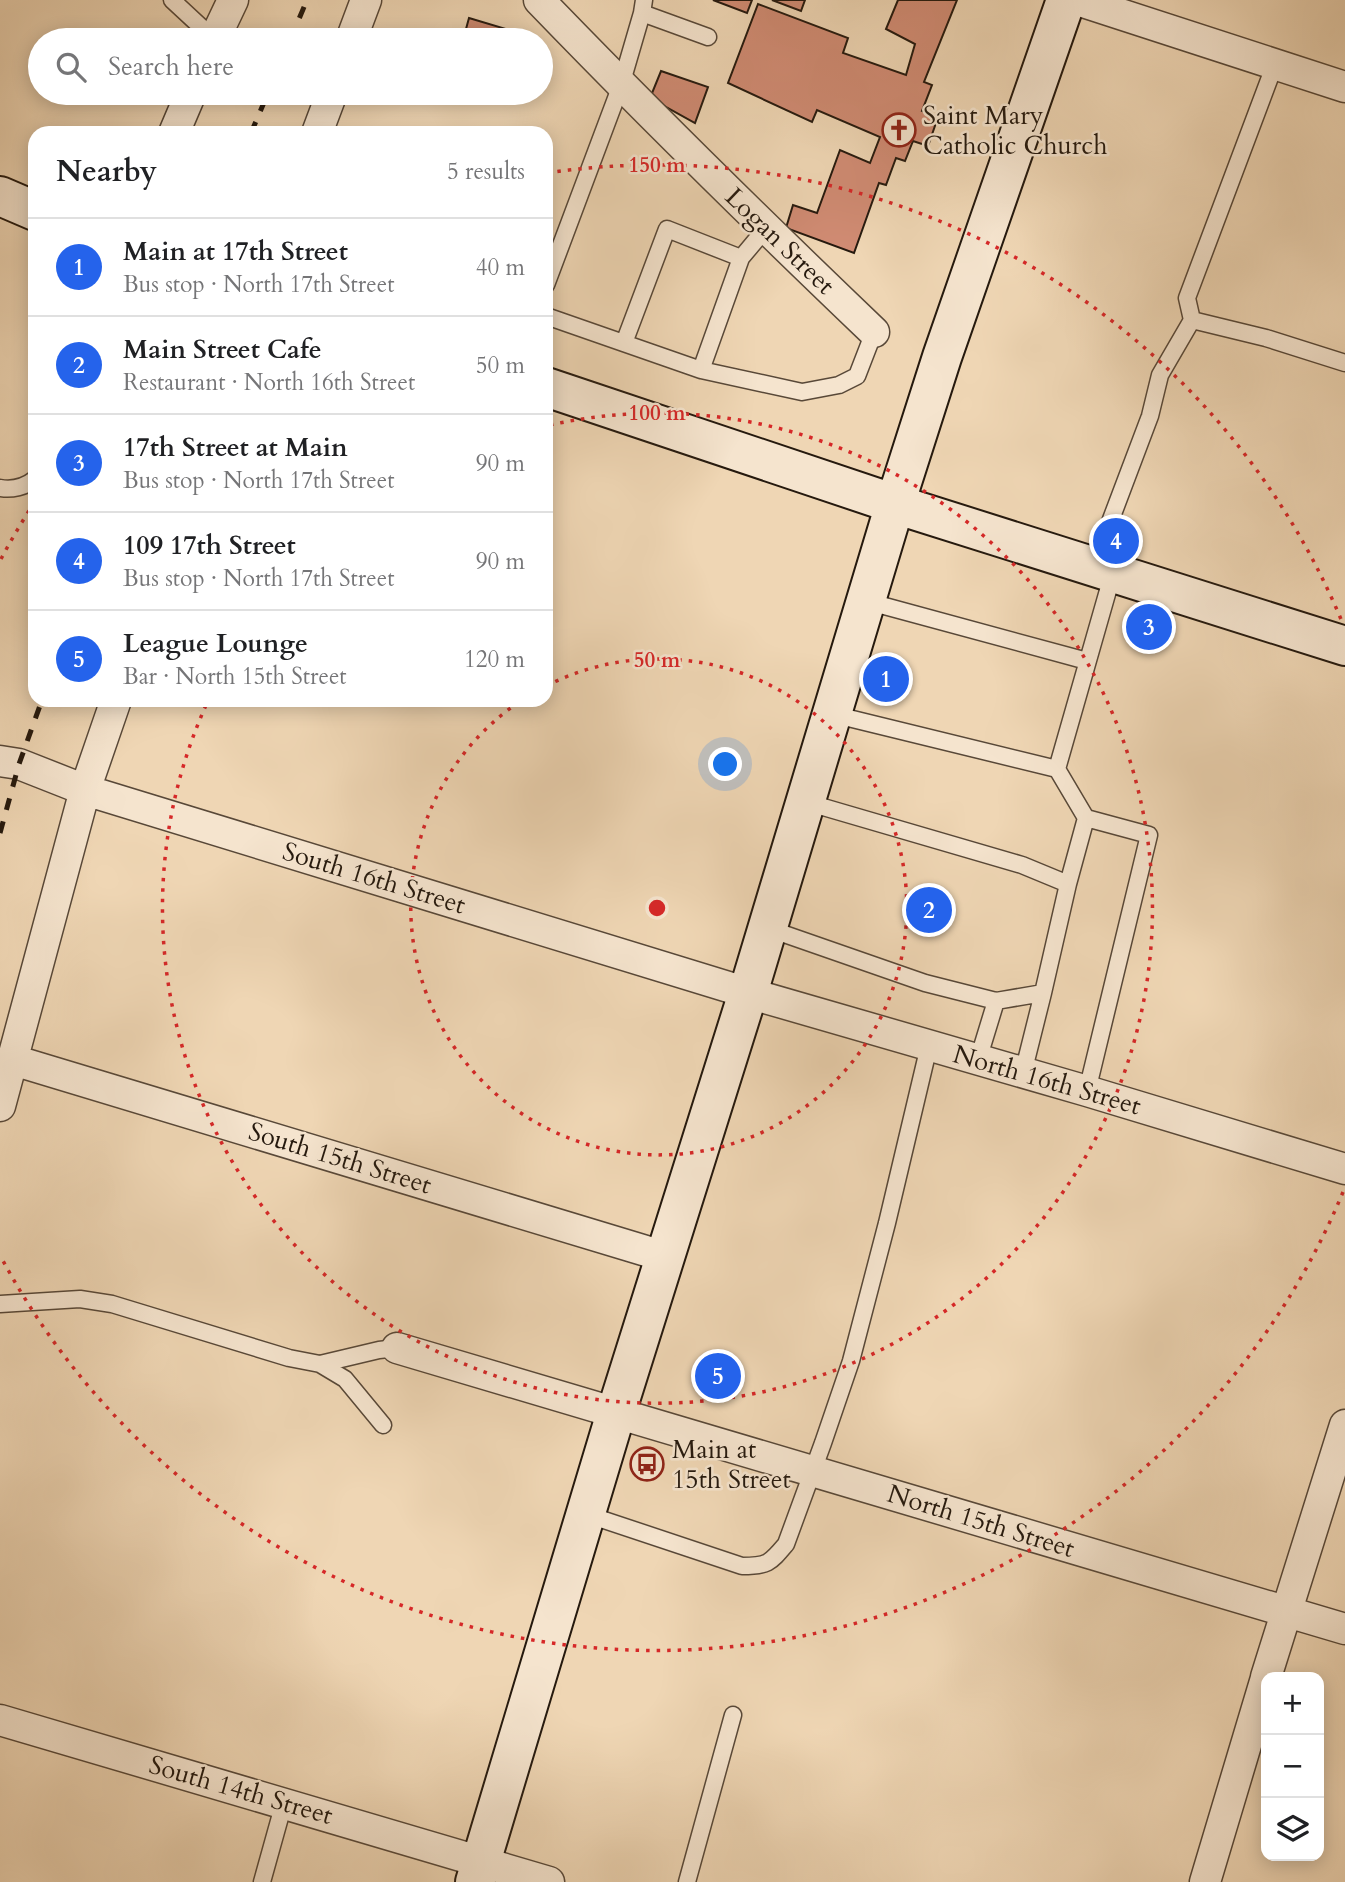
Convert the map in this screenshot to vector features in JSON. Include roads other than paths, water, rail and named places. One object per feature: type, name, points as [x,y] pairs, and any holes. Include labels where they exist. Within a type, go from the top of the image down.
[{"type":"main road","points":[[478,1872],[895,504],[942,357],[1066,0]]},
{"type":"main road","points":[[553,389],[895,504],[1345,646]]},
{"type":"street","points":[[220,28],[233,0]]},
{"type":"street","points":[[356,28],[366,0]]},
{"type":"street","name":"Logan Street","points":[[539,0],[621,86],[874,332]]},
{"type":"street","points":[[1077,0],[1345,87]]},
{"type":"street","points":[[177,126],[186,105]]},
{"type":"street","points":[[320,126],[328,105]]},
{"type":"street","points":[[0,1106],[85,790],[114,707]]},
{"type":"street","name":"South 16th Street","points":[[0,761],[19,764],[85,790],[748,993]]},
{"type":"street","name":"North 16th Street","points":[[748,993],[1345,1168]]},
{"type":"street","name":"South 15th Street","points":[[13,1060],[666,1257]]},
{"type":"street","name":"North 15th Street","points":[[397,1348],[1345,1629]]},
{"type":"street","points":[[1268,1672],[1345,1424]]},
{"type":"street","points":[[1205,1882],[1261,1695]]},
{"type":"street","name":"South 14th Street","points":[[0,1720],[284,1802],[478,1872],[549,1882]]},
{"type":"lane","points":[[172,0],[200,28]]},
{"type":"lane","points":[[553,266],[621,86],[643,6],[708,37]]},
{"type":"lane","points":[[1056,769],[1087,661],[1103,570],[1160,375],[1192,320],[1187,298],[1275,64]]},
{"type":"lane","points":[[624,343],[667,229],[741,258]]},
{"type":"lane","points":[[701,370],[741,258],[766,229]]},
{"type":"lane","points":[[553,318],[701,370],[802,392],[839,385],[857,376],[874,332]]},
{"type":"lane","points":[[1192,320],[1266,338],[1345,363]]},
{"type":"lane","points":[[0,488],[28,484]]},
{"type":"lane","points":[[866,601],[1087,661]]},
{"type":"lane","points":[[832,714],[1056,769],[1086,818],[1149,835],[1087,1091]]},
{"type":"lane","points":[[806,802],[1022,865],[1068,884]]},
{"type":"lane","points":[[1023,1073],[1086,818]]},
{"type":"lane","points":[[767,928],[925,983],[996,1001],[1043,993]]},
{"type":"lane","points":[[978,1060],[996,1001]]},
{"type":"lane","points":[[586,1514],[742,1566],[762,1566],[786,1544],[851,1361],[929,1046]]},
{"type":"lane","points":[[0,1304],[80,1299],[112,1304],[289,1358],[320,1364],[345,1379],[383,1425]]},
{"type":"lane","points":[[320,1364],[397,1348]]},
{"type":"lane","points":[[687,1882],[733,1715]]},
{"type":"lane","points":[[262,1882],[284,1802]]},
{"type":"railway","points":[[295,28],[307,0]]},
{"type":"railway","points":[[254,126],[263,105]]},
{"type":"railway","points":[[0,833],[19,764],[39,707]]},
{"type":"place","name":"Saint Mary Catholic Church","points":[[899,130]]},
{"type":"place","name":"109 17th Street","points":[[1116,541]]},
{"type":"place","name":"17th Street at Main","points":[[1149,627]]},
{"type":"place","name":"Main at 17th Street","points":[[886,679]]},
{"type":"place","name":"Main Street Cafe","points":[[929,910]]},
{"type":"place","name":"League Lounge","points":[[718,1376]]},
{"type":"place","name":"Main at 15th Street","points":[[647,1464]]}]
